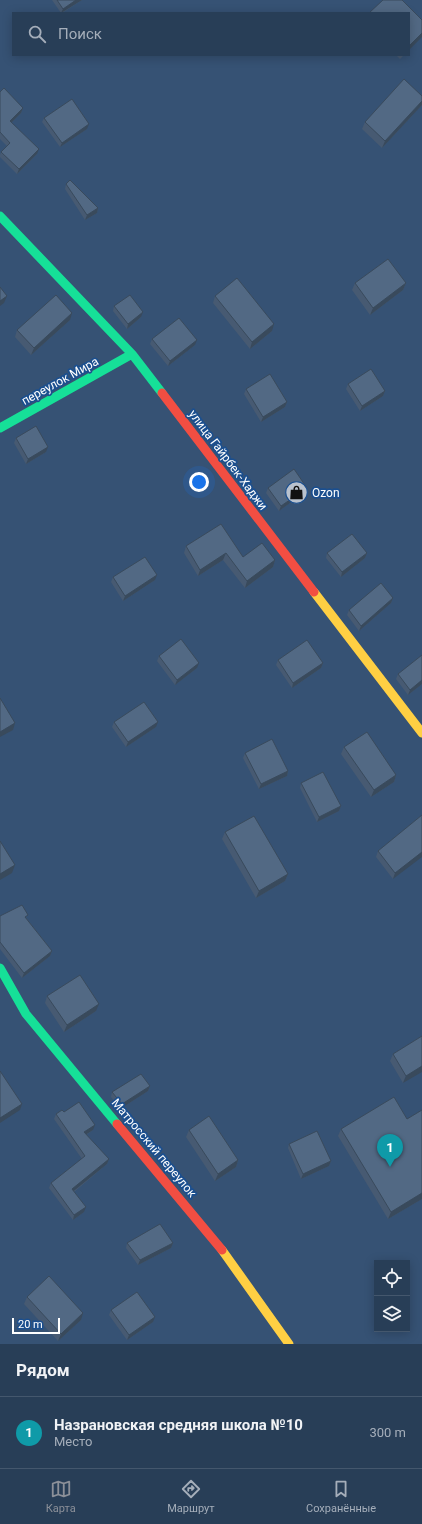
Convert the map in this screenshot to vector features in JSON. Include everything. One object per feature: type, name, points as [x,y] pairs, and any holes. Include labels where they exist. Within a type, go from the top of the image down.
[{"type":"street","name":"улица Гайрбек-Хаджи","points":[[0,216],[132,354],[422,732]]},
{"type":"street","name":"переулок Мира","points":[[0,428],[132,354]]},
{"type":"street","name":"Матросский переулок","points":[[0,968],[26,1014],[222,1250],[289,1344]]},
{"type":"building","points":[[57,0],[76,0],[63,9]]},
{"type":"building","points":[[383,0],[402,0],[422,20],[422,33],[410,45],[410,12],[370,12]]},
{"type":"building","points":[[404,79],[422,96],[422,101],[385,141],[365,122]]},
{"type":"building","points":[[4,88],[23,108],[10,121],[39,149],[19,169],[1,152],[10,143],[0,132],[0,92]]},
{"type":"building","points":[[72,99],[89,124],[62,143],[44,118]]},
{"type":"building","points":[[70,180],[98,208],[87,215],[66,184]]},
{"type":"building","points":[[388,259],[406,283],[373,308],[355,283]]},
{"type":"building","points":[[237,278],[274,324],[252,342],[215,296]]},
{"type":"building","points":[[0,287],[7,296],[0,301]]},
{"type":"building","points":[[56,295],[72,313],[34,348],[17,330]]},
{"type":"building","points":[[130,295],[143,312],[128,324],[114,306]]},
{"type":"building","points":[[179,318],[197,340],[170,361],[152,339]]},
{"type":"building","points":[[371,369],[385,391],[362,406],[348,384]]},
{"type":"building","points":[[270,374],[287,402],[263,417],[246,389]]},
{"type":"building","points":[[36,426],[48,447],[28,459],[16,438]]},
{"type":"building","points":[[294,469],[307,488],[281,506],[268,488]]},
{"type":"building","points":[[221,524],[243,557],[262,543],[275,560],[247,581],[226,553],[200,570],[186,546]]},
{"type":"building","points":[[352,534],[367,553],[342,572],[327,553]]},
{"type":"building","points":[[145,557],[157,575],[125,596],[113,577]]},
{"type":"building","points":[[381,583],[393,598],[361,626],[349,610]]},
{"type":"building","points":[[181,639],[199,663],[177,680],[159,656]]},
{"type":"building","points":[[307,640],[323,663],[293,683],[278,660]]},
{"type":"building","points":[[422,655],[422,680],[410,690],[398,674]]},
{"type":"building","points":[[0,698],[15,723],[0,732]]},
{"type":"building","points":[[144,702],[158,722],[128,742],[114,722]]},
{"type":"building","points":[[367,732],[396,775],[374,790],[344,747]]},
{"type":"building","points":[[272,739],[288,771],[261,784],[245,753]]},
{"type":"building","points":[[323,772],[341,806],[319,817],[301,783]]},
{"type":"building","points":[[422,815],[422,852],[395,873],[378,851]]},
{"type":"building","points":[[254,816],[288,874],[259,891],[225,832]]},
{"type":"building","points":[[0,841],[15,865],[0,874]]},
{"type":"building","points":[[22,905],[28,915],[25,917],[52,951],[24,973],[0,942],[0,916]]},
{"type":"building","points":[[80,975],[99,1004],[67,1025],[47,996]]},
{"type":"building","points":[[422,1036],[422,1066],[406,1076],[393,1054]]},
{"type":"building","points":[[0,1071],[22,1104],[0,1118]]},
{"type":"building","points":[[141,1074],[150,1086],[122,1104],[112,1092]]},
{"type":"building","points":[[394,1097],[407,1119],[422,1110],[422,1193],[391,1212],[341,1129]]},
{"type":"building","points":[[79,1102],[95,1125],[84,1132],[109,1159],[72,1189],[86,1207],[74,1215],[51,1183],[85,1156],[56,1114],[62,1110],[64,1112]]},
{"type":"building","points":[[209,1116],[238,1160],[218,1174],[189,1130]]},
{"type":"building","points":[[317,1131],[331,1161],[303,1174],[289,1144]]},
{"type":"building","points":[[160,1224],[173,1243],[140,1260],[127,1243]]},
{"type":"building","points":[[49,1276],[83,1313],[61,1334],[27,1297]]},
{"type":"building","points":[[137,1292],[155,1317],[129,1335],[111,1310]]},
{"type":"traffic: fast","points":[[0,216],[132,354],[162,393]]},
{"type":"traffic: fast","points":[[0,428],[132,354]]},
{"type":"traffic: fast","points":[[0,968],[26,1014],[117,1124]]},
{"type":"traffic: slow","points":[[314,592],[422,733]]},
{"type":"traffic: slow","points":[[222,1250],[289,1344]]},
{"type":"traffic: jam","points":[[162,393],[314,592]]},
{"type":"traffic: jam","points":[[117,1124],[222,1250]]},
{"type":"place","name":"Ozon","points":[[296,493]]},
{"type":"place","name":"Назрановская средняя школа №10","points":[[390,1167]]}]
